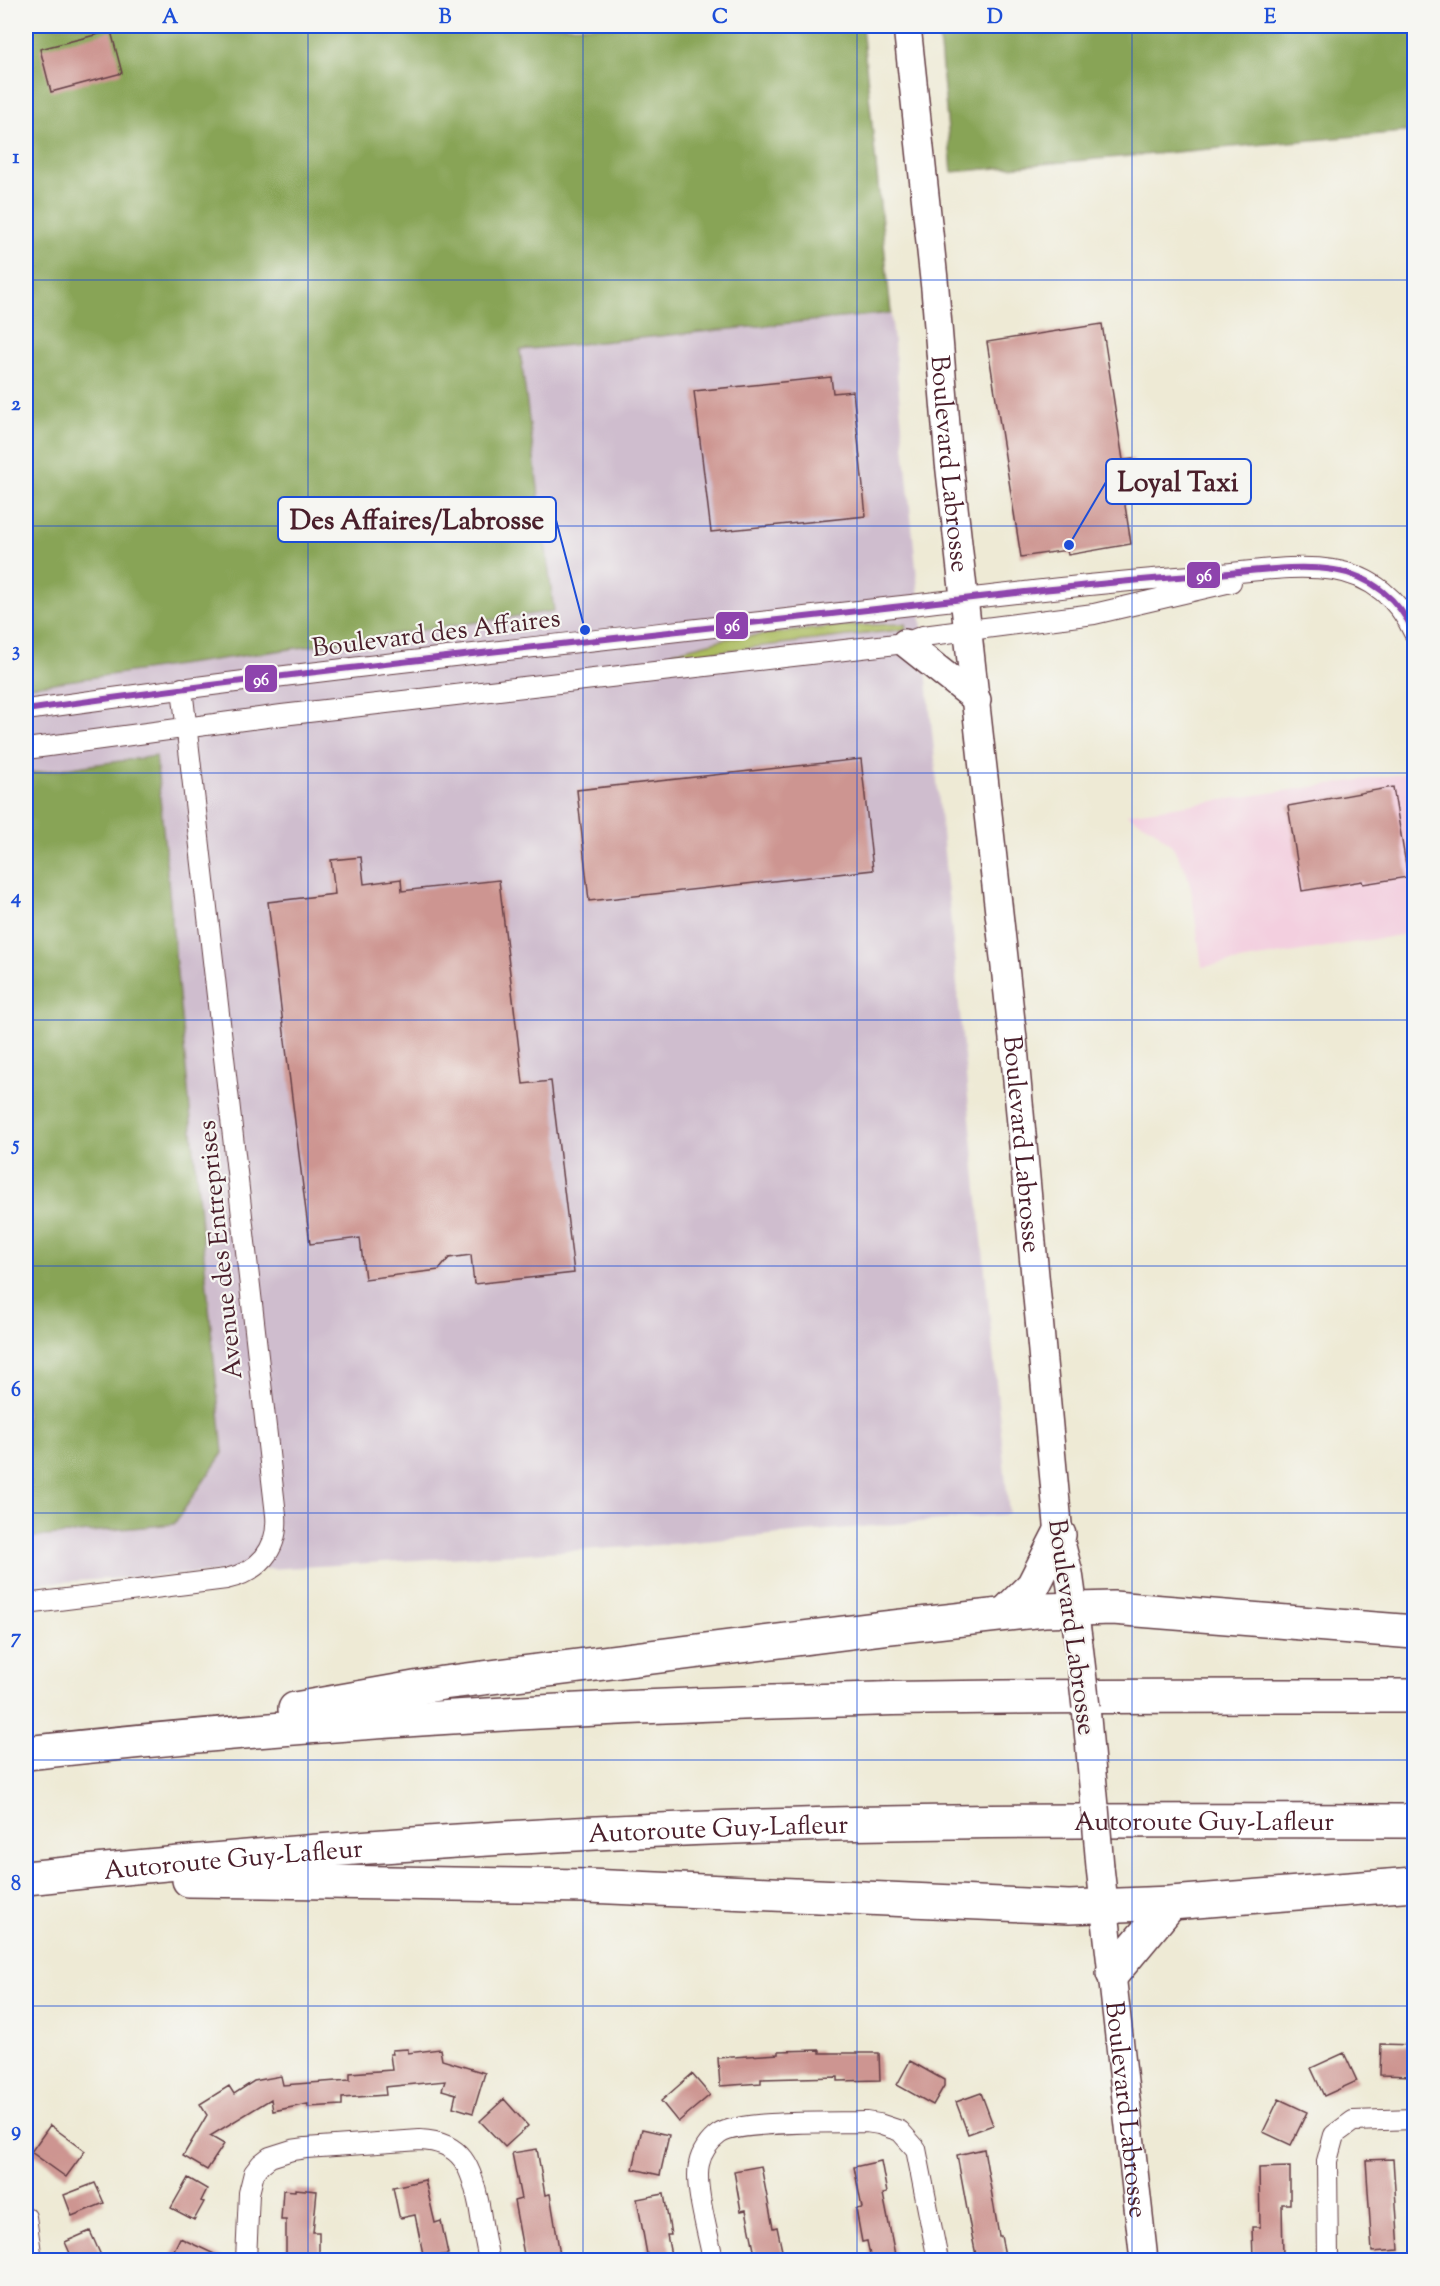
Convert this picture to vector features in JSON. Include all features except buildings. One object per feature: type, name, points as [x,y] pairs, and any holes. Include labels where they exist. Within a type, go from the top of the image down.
[{"type":"highway","points":[[1006,1614],[1033,1586],[1059,1535]]},
{"type":"highway","points":[[80,1747],[442,1683],[1006,1614],[1074,1608],[1113,1608],[1414,1632]]},
{"type":"highway","points":[[26,1753],[346,1724],[717,1704],[984,1697],[1414,1696]]},
{"type":"highway","name":"Autoroute Guy-Lafleur","points":[[26,1878],[360,1847],[698,1828],[950,1823],[1414,1821]]},
{"type":"highway","points":[[26,1878],[471,1883],[693,1890],[1069,1907],[1171,1904],[1414,1884]]},
{"type":"highway","points":[[1113,1973],[1171,1904]]},
{"type":"street","name":"Boulevard Labrosse","points":[[907,26],[935,289],[949,462],[977,700],[1026,1166],[1059,1535],[1070,1573],[1079,1645],[1104,1906],[1144,2260]]},
{"type":"street","name":"Boulevard des Affaires","points":[[26,748],[187,726],[905,643],[923,636],[1123,608],[1284,569]]},
{"type":"street","name":"Boulevard des Affaires","points":[[26,710],[182,688],[965,598],[1149,578],[1284,569],[1330,569],[1365,579],[1402,609],[1414,633]]},
{"type":"street","points":[[905,643],[977,700]]},
{"type":"street","name":"Avenue des Entreprises","points":[[26,1604],[226,1579],[242,1575],[255,1568],[264,1559],[276,1533],[276,1515],[182,688]]},
{"type":"street","points":[[1328,2260],[1327,2161],[1334,2134],[1353,2121],[1414,2119]]},
{"type":"street","points":[[713,2260],[698,2179],[699,2164],[704,2151],[719,2134],[745,2126],[866,2122],[900,2131],[916,2150],[938,2260]]},
{"type":"street","points":[[246,2260],[250,2183],[261,2164],[270,2157],[299,2149],[420,2140],[432,2141],[452,2148],[467,2164],[475,2187],[489,2260]]},
{"type":"street","points":[[26,2217],[32,2260]]},
{"type":"shaded area","points":[[891,313],[1009,1514],[647,1546],[26,1584],[26,687],[554,611],[520,350]]},
{"type":"shaded area","points":[[1414,772],[1414,933],[1202,967],[1191,888],[1186,871],[1173,847],[1155,830],[1126,814]]},
{"type":"green space","points":[[26,26],[862,26],[891,313],[520,350],[554,611],[26,687]]},
{"type":"green space","points":[[938,26],[1414,26],[1414,131],[952,172]]},
{"type":"green space","points":[[905,624],[906,629],[673,657],[673,652],[725,639],[839,626]]},
{"type":"green space","points":[[156,756],[223,1453],[174,1524],[26,1538],[26,774]]},
{"type":"transit line","name":"96","points":[[26,710],[138,694],[476,654],[1074,587],[1276,569],[1320,568],[1360,578],[1372,584],[1392,600],[1414,633]]},
{"type":"place","name":"Loyal Taxi","points":[[1069,545]]},
{"type":"place","name":"Des Affaires/Labrosse","points":[[585,630]]}]
